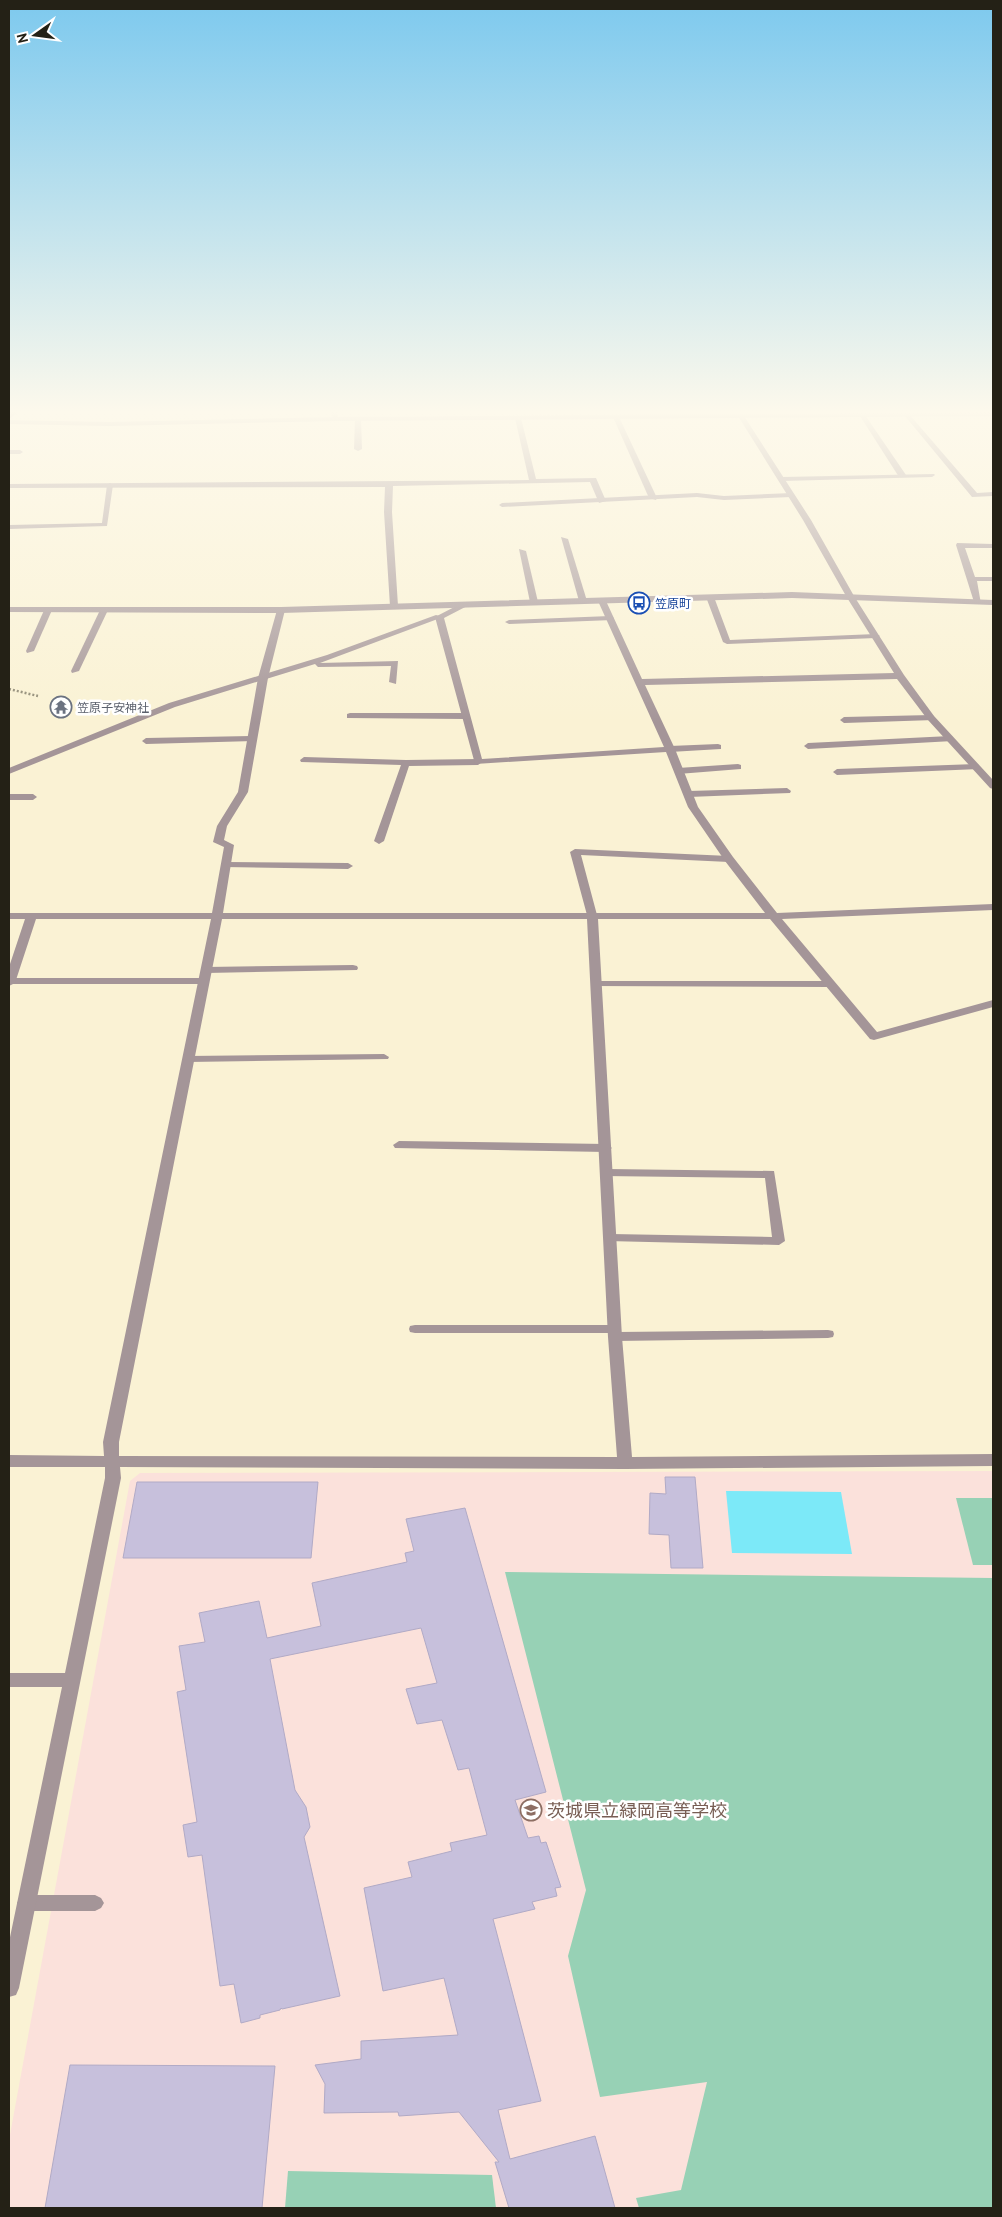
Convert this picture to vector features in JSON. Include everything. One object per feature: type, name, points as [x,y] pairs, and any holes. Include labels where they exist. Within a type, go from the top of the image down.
[{"type":"street","points":[[388,515],[394,606]]},
{"type":"street","points":[[804,515],[850,596],[900,676],[931,718],[993,786]]},
{"type":"street","points":[[978,602],[960,546],[993,546]]},
{"type":"street","points":[[972,579],[993,579]]},
{"type":"street","points":[[9,610],[280,610],[710,597],[850,596],[993,602]]},
{"type":"street","points":[[602,601],[670,748],[693,807],[774,916],[874,1036],[993,1003]]},
{"type":"street","points":[[467,604],[439,617],[478,762],[670,748]]},
{"type":"street","points":[[9,1988],[113,1478],[111,1442],[218,915],[229,845],[218,842],[222,826],[243,792],[263,678],[280,610]]},
{"type":"street","points":[[638,682],[900,676]]},
{"type":"street","points":[[9,916],[774,916],[993,907]]},
{"type":"street","points":[[592,915],[615,1333],[625,1463]]},
{"type":"street","points":[[9,982],[32,916]]},
{"type":"street","points":[[9,1461],[625,1463],[993,1460]]},
{"type":"street","points":[[9,1680],[72,1680]]},
{"type":"lane","points":[[9,527],[105,525],[106,515]]},
{"type":"lane","points":[[564,539],[583,601]]},
{"type":"lane","points":[[522,551],[534,602]]},
{"type":"lane","points":[[710,597],[727,642],[876,636]]},
{"type":"lane","points":[[30,651],[48,610]]},
{"type":"lane","points":[[75,671],[104,610]]},
{"type":"lane","points":[[9,771],[172,705],[304,665],[439,617]]},
{"type":"lane","points":[[509,622],[610,618]]},
{"type":"lane","points":[[304,665],[395,662],[393,682]]},
{"type":"lane","points":[[350,716],[466,716]]},
{"type":"lane","points":[[844,720],[931,718]]},
{"type":"lane","points":[[146,741],[251,739]]},
{"type":"lane","points":[[808,746],[950,740]]},
{"type":"lane","points":[[670,748],[718,747]]},
{"type":"lane","points":[[304,760],[406,763],[478,762]]},
{"type":"lane","points":[[379,841],[406,763]]},
{"type":"lane","points":[[678,771],[738,767]]},
{"type":"lane","points":[[837,772],[976,768]]},
{"type":"lane","points":[[688,794],[787,791]]},
{"type":"lane","points":[[9,798],[33,797]]},
{"type":"lane","points":[[592,915],[574,852],[730,859]]},
{"type":"lane","points":[[227,865],[348,866]]},
{"type":"lane","points":[[9,982],[353,968]]},
{"type":"lane","points":[[596,984],[829,984]]},
{"type":"lane","points":[[188,1059],[384,1057]]},
{"type":"lane","points":[[399,1145],[606,1148]]},
{"type":"lane","points":[[607,1173],[770,1174],[779,1241],[611,1238]]},
{"type":"lane","points":[[414,1329],[615,1333],[828,1334]]},
{"type":"lane","points":[[26,1903],[95,1903]]},
{"type":"path","points":[[9,689],[38,696]]},
{"type":"shaded area","name":"茨城県立緑岡高等学校","points":[[993,1471],[993,2208],[9,2208],[9,2140],[130,1481],[140,1473]]},
{"type":"green space","points":[[956,1498],[993,1498],[993,1565],[973,1565]]},
{"type":"green space","points":[[505,1572],[993,1578],[993,2208],[639,2208],[636,2198],[681,2190],[707,2082],[600,2097],[568,1956],[586,1890]]},
{"type":"green space","points":[[288,2171],[492,2175],[496,2208],[285,2208]]},
{"type":"water","points":[[726,1491],[841,1492],[852,1554],[732,1553]]},
{"type":"building","points":[[665,1477],[695,1477],[703,1568],[671,1568],[669,1535],[649,1534],[650,1493],[666,1494]]},
{"type":"building","points":[[137,1482],[318,1482],[311,1558],[123,1558]]},
{"type":"building","points":[[465,1508],[546,1792],[515,1800],[528,1838],[539,1836],[541,1843],[546,1842],[561,1887],[555,1888],[557,1896],[532,1902],[535,1909],[493,1919],[541,2101],[498,2110],[510,2159],[595,2136],[615,2208],[509,2208],[495,2162],[499,2162],[459,2112],[399,2116],[398,2112],[324,2113],[325,2084],[315,2065],[361,2059],[361,2041],[458,2035],[444,1978],[383,1991],[364,1888],[412,1877],[408,1862],[452,1851],[450,1843],[487,1835],[469,1768],[458,1770],[442,1720],[417,1724],[406,1689],[437,1683],[421,1628],[270,1659],[295,1790],[306,1807],[310,1827],[304,1837],[340,1996],[281,2008],[280,2010],[260,2015],[260,2018],[241,2023],[234,1984],[220,1986],[202,1855],[188,1857],[183,1825],[197,1822],[177,1692],[186,1690],[179,1646],[205,1642],[199,1613],[259,1601],[267,1638],[321,1626],[312,1583],[407,1562],[405,1553],[414,1551],[406,1519]]},
{"type":"building","points":[[70,2065],[275,2066],[262,2208],[45,2208]]},
{"type":"place","name":"笠原町","points":[[639,603]]},
{"type":"place","name":"笠原子安神社","points":[[61,707]]},
{"type":"place","name":"茨城県立緑岡高等学校","points":[[531,1810]]}]
